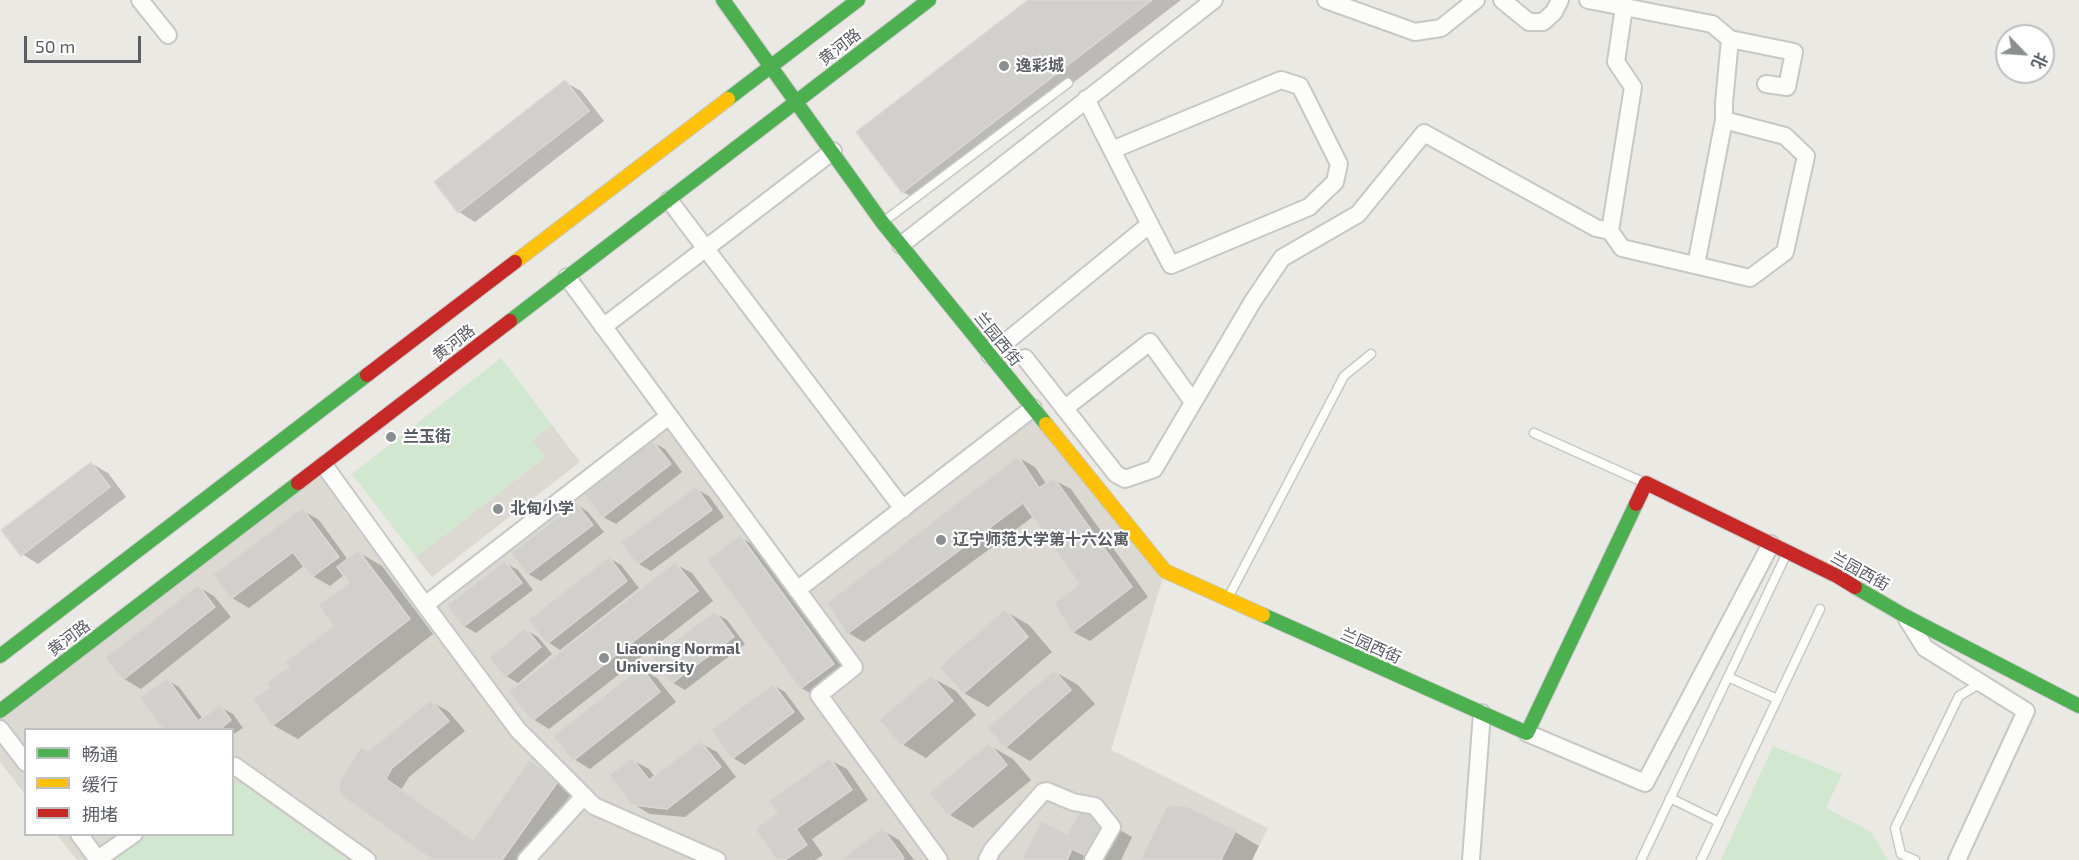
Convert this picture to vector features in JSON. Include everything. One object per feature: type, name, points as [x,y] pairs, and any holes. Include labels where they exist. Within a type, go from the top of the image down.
[{"type":"main road","name":"兰园西街","points":[[723,0],[882,222],[1165,571],[1527,733]]},
{"type":"main road","name":"黄河路","points":[[0,656],[858,0]]},
{"type":"main road","name":"黄河路","points":[[0,711],[929,0]]},
{"type":"main road","name":"兰园西街","points":[[1646,483],[1837,576],[1905,616],[2079,706]]},
{"type":"main road","points":[[1527,733],[1646,483]]},
{"type":"street","points":[[140,0],[168,35]]},
{"type":"street","points":[[901,245],[1214,0]]},
{"type":"street","points":[[1326,0],[1415,32],[1441,28],[1476,0]]},
{"type":"street","points":[[1502,0],[1529,22],[1543,22],[1554,12],[1560,0]]},
{"type":"street","points":[[1588,0],[1712,24],[1730,39],[1794,52],[1787,87],[1766,84]]},
{"type":"street","points":[[1610,231],[1633,87],[1616,62],[1624,7]]},
{"type":"street","points":[[1696,265],[1724,120],[1730,39]]},
{"type":"street","points":[[1086,99],[1112,150],[1171,265],[1309,207],[1335,182],[1339,164],[1300,86],[1281,80],[1112,150]]},
{"type":"street","points":[[1025,358],[1116,474],[1125,479],[1154,469],[1282,258],[1358,214],[1424,133],[1596,228],[1610,231],[1622,248],[1750,278],[1785,252],[1806,156],[1785,136],[1724,120]]},
{"type":"street","points":[[603,327],[833,151]]},
{"type":"street","points":[[669,200],[903,509]]},
{"type":"street","points":[[990,355],[1150,224]]},
{"type":"street","points":[[567,277],[854,667],[819,695],[939,860]]},
{"type":"street","points":[[1065,408],[1150,342],[1193,402]]},
{"type":"street","points":[[797,590],[1033,408]]},
{"type":"street","points":[[425,605],[669,416]]},
{"type":"street","points":[[324,465],[518,730],[594,806],[717,860]]},
{"type":"street","points":[[1527,733],[1645,783],[1771,544]]},
{"type":"street","points":[[1905,616],[1925,648],[2026,711],[1956,860]]},
{"type":"street","points":[[1471,860],[1482,713]]},
{"type":"street","points":[[0,729],[24,760]]},
{"type":"street","points":[[234,767],[367,860]]},
{"type":"street","points":[[987,860],[992,850],[1043,792],[1047,791],[1060,798],[1095,806],[1104,815],[1112,827],[1094,860]]},
{"type":"street","points":[[526,860],[584,796]]},
{"type":"street","points":[[80,836],[98,860],[131,836]]},
{"type":"lane","points":[[882,222],[1068,83]]},
{"type":"lane","points":[[1227,599],[1344,376],[1371,354]]},
{"type":"lane","points":[[1534,433],[1646,483]]},
{"type":"lane","points":[[1641,860],[1788,552]]},
{"type":"lane","points":[[1701,860],[1820,609]]},
{"type":"lane","points":[[1728,676],[1777,699]]},
{"type":"lane","points":[[1915,860],[1901,854],[1895,828],[1959,696],[1982,683]]},
{"type":"lane","points":[[1670,798],[1719,822]]},
{"type":"shaded area","name":"Liaoning Normal University","points":[[1033,408],[1165,571],[1111,750],[1268,828],[1252,860],[77,860],[58,836],[234,836],[234,728],[24,728],[24,793],[0,762],[0,711],[324,465],[425,605],[669,416],[797,590]]},
{"type":"shaded area","name":"北甸小学","points":[[552,425],[580,462],[432,577],[416,557],[545,457],[532,440]]},
{"type":"green space","points":[[501,358],[552,425],[532,440],[545,457],[416,557],[352,474]]},
{"type":"green space","points":[[1773,746],[1842,774],[1826,808],[1871,832],[1888,860],[1721,860]]},
{"type":"green space","points":[[234,782],[245,785],[347,860],[116,860],[113,857],[146,836],[234,836]]},
{"type":"building","name":"逸彩城","points":[[1028,0],[1152,0],[902,193],[856,132]]},
{"type":"building","points":[[565,80],[589,111],[458,213],[434,182]]},
{"type":"building","points":[[652,440],[671,464],[602,518],[584,494]]},
{"type":"building","name":"辽宁师范大学第十六公寓","points":[[1018,456],[1039,488],[1054,478],[1132,587],[1072,633],[1054,603],[1079,584],[1023,503],[847,634],[827,603]]},
{"type":"building","points":[[91,462],[110,487],[21,556],[1,530]]},
{"type":"building","points":[[696,487],[712,510],[637,565],[621,542]]},
{"type":"building","points":[[576,503],[593,525],[527,575],[511,553]]},
{"type":"building","points":[[302,508],[339,557],[312,577],[293,552],[231,599],[213,575]]},
{"type":"building","points":[[740,535],[834,664],[800,689],[707,560]]},
{"type":"building","points":[[358,550],[410,619],[272,726],[253,699],[270,687],[266,683],[289,667],[285,662],[333,626],[318,605],[349,583],[337,567]]},
{"type":"building","points":[[609,557],[627,581],[547,644],[528,620]]},
{"type":"building","points":[[505,561],[522,583],[463,627],[447,605]]},
{"type":"building","points":[[675,562],[698,591],[532,721],[509,692]]},
{"type":"building","points":[[198,585],[215,607],[123,680],[105,658]]},
{"type":"building","points":[[1005,609],[1028,637],[963,694],[939,667]]},
{"type":"building","points":[[715,611],[734,637],[671,684],[652,658]]},
{"type":"building","points":[[525,628],[541,647],[505,677],[489,658]]},
{"type":"building","points":[[641,667],[660,692],[573,761],[553,736]]},
{"type":"building","points":[[1054,670],[1071,690],[1005,748],[987,728]]},
{"type":"building","points":[[931,675],[953,701],[901,746],[879,720]]},
{"type":"building","points":[[167,678],[198,721],[220,705],[231,720],[221,728],[162,728],[140,698]]},
{"type":"building","points":[[773,684],[794,712],[732,759],[711,730]]},
{"type":"building","points":[[431,700],[449,721],[392,768],[386,779],[473,840],[529,760],[559,780],[502,860],[432,860],[342,796],[339,791],[339,782],[361,747],[368,751]]},
{"type":"building","points":[[700,741],[721,767],[667,809],[632,805],[609,775],[632,758],[649,780]]},
{"type":"building","points":[[989,743],[1007,765],[948,816],[929,793]]},
{"type":"building","points":[[830,758],[852,790],[796,829],[807,845],[785,860],[776,860],[755,829],[777,813],[768,801]]},
{"type":"building","points":[[1168,805],[1186,806],[1236,830],[1221,860],[1140,860]]},
{"type":"building","points":[[1081,808],[1109,821],[1091,858],[1072,849],[1067,860],[1022,860],[1041,821],[1068,834]]},
{"type":"building","points":[[882,828],[904,858],[902,860],[840,860]]},
{"type":"traffic: fast","points":[[723,0],[882,222],[1046,424]]},
{"type":"traffic: fast","points":[[728,99],[858,0]]},
{"type":"traffic: fast","points":[[510,321],[929,0]]},
{"type":"traffic: fast","points":[[0,656],[367,375]]},
{"type":"traffic: fast","points":[[0,711],[298,483]]},
{"type":"traffic: fast","points":[[1263,615],[1527,733],[1636,504]]},
{"type":"traffic: fast","points":[[1855,587],[1905,616],[2079,706]]},
{"type":"traffic: slow","points":[[515,262],[728,99]]},
{"type":"traffic: slow","points":[[1046,424],[1165,571],[1263,615]]},
{"type":"traffic: jam","points":[[367,375],[515,262]]},
{"type":"traffic: jam","points":[[298,483],[510,321]]},
{"type":"traffic: jam","points":[[1636,504],[1646,483],[1837,576],[1855,587]]},
{"type":"place","name":"逸彩城","points":[[1004,66]]},
{"type":"place","name":"兰玉街","points":[[391,437]]},
{"type":"place","name":"北甸小学","points":[[498,509]]},
{"type":"place","name":"辽宁师范大学第十六公寓","points":[[941,540]]},
{"type":"place","name":"Liaoning Normal University","points":[[604,658]]}]
